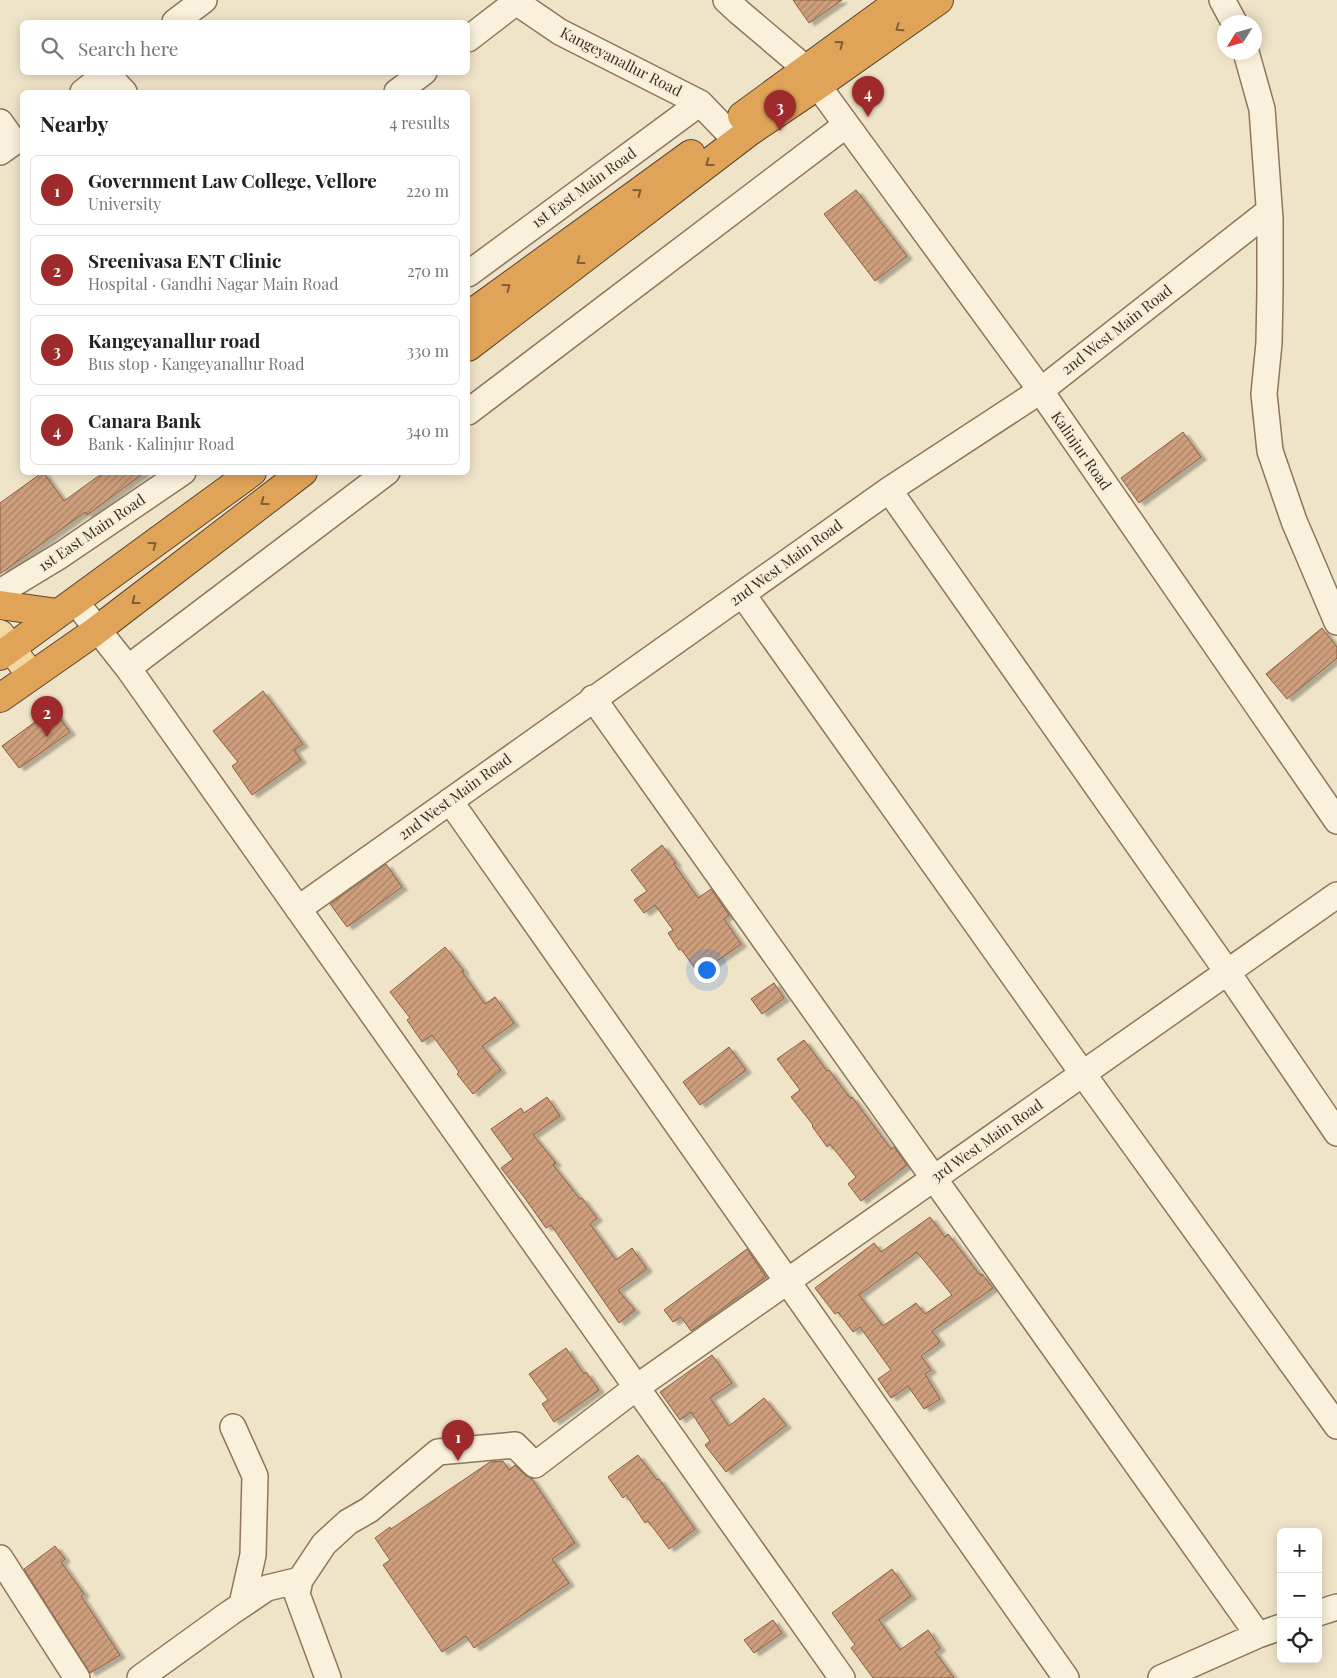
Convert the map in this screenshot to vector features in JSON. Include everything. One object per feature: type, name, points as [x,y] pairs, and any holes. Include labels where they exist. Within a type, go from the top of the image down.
[{"type":"highway","points":[[470,315],[731,136],[811,77],[901,0]]},
{"type":"highway","points":[[811,77],[938,0]]},
{"type":"highway","points":[[470,345],[731,136]]},
{"type":"highway","points":[[2,649],[66,607],[248,475]]},
{"type":"highway","points":[[17,685],[98,629],[299,475]]},
{"type":"highway","points":[[0,605],[66,607]]},
{"type":"main road","points":[[2,649],[17,685]]},
{"type":"street","points":[[177,20],[204,0]]},
{"type":"street","name":"Kalinjur Road","points":[[726,0],[811,77],[1040,391],[1337,821]]},
{"type":"street","points":[[1222,0],[1230,15]]},
{"type":"street","points":[[470,37],[515,1]]},
{"type":"street","name":"Kangeyanallur Road","points":[[515,1],[560,32],[700,103],[731,136]]},
{"type":"street","points":[[1248,60],[1262,109],[1269,211],[1269,343],[1264,394],[1270,451],[1294,521],[1337,622]]},
{"type":"street","points":[[86,90],[105,75]]},
{"type":"street","points":[[110,75],[122,90]]},
{"type":"street","points":[[401,90],[420,75]]},
{"type":"street","name":"1st East Main Road","points":[[470,273],[700,103]]},
{"type":"street","points":[[470,410],[846,125]]},
{"type":"street","name":"2nd West Main Road","points":[[298,909],[593,698],[743,595],[889,490],[1040,391],[1269,211]]},
{"type":"street","name":"1st East Main Road","points":[[0,592],[61,555],[179,475]]},
{"type":"street","points":[[128,668],[383,475]]},
{"type":"street","points":[[889,490],[1228,973],[1337,1133]]},
{"type":"street","points":[[743,595],[1083,1074],[1337,1426]]},
{"type":"street","points":[[66,607],[98,629],[128,668],[842,1678]]},
{"type":"street","points":[[593,698],[934,1178],[1269,1631],[1161,1678]]},
{"type":"street","points":[[450,800],[1066,1678]]},
{"type":"street","name":"3rd West Main Road","points":[[300,1580],[324,1544],[348,1522],[369,1510],[438,1452],[515,1445],[536,1465],[637,1387],[1337,895]]},
{"type":"street","points":[[232,1427],[256,1476],[253,1555],[242,1604]]},
{"type":"street","points":[[0,1558],[77,1678]]},
{"type":"street","points":[[140,1678],[267,1588],[300,1580],[297,1594],[328,1678]]},
{"type":"street","points":[[1322,1612],[1337,1606]]},
{"type":"building","points":[[793,0],[842,0],[809,23]]},
{"type":"building","points":[[856,190],[907,256],[875,281],[824,214]]},
{"type":"building","points":[[1183,432],[1201,457],[1139,503],[1121,478]]},
{"type":"building","points":[[39,475],[45,475],[64,501],[100,475],[141,475],[87,515],[85,512],[0,574],[0,503]]},
{"type":"building","points":[[1322,628],[1337,647],[1337,658],[1287,699],[1266,674]]},
{"type":"building","points":[[263,691],[303,744],[294,750],[301,760],[252,795],[232,766],[238,762],[213,731]]},
{"type":"building","points":[[53,709],[70,732],[19,768],[2,746]]},
{"type":"building","points":[[662,845],[698,898],[711,889],[729,915],[724,919],[741,944],[699,974],[668,933],[673,930],[655,905],[644,913],[634,900],[647,891],[631,870]]},
{"type":"building","points":[[386,864],[402,887],[347,927],[330,904]]},
{"type":"building","points":[[445,947],[464,971],[462,972],[485,1004],[495,997],[514,1023],[482,1046],[501,1070],[473,1094],[457,1074],[459,1072],[432,1035],[422,1042],[407,1020],[410,1018],[390,992]]},
{"type":"building","points":[[774,983],[784,998],[762,1014],[751,999]]},
{"type":"building","points":[[804,1040],[827,1071],[829,1070],[850,1098],[852,1097],[891,1149],[894,1147],[907,1165],[861,1201],[848,1184],[856,1177],[830,1144],[827,1147],[791,1097],[800,1090],[777,1059]]},
{"type":"building","points":[[729,1047],[746,1070],[700,1105],[683,1082]]},
{"type":"building","points":[[547,1097],[560,1116],[533,1135],[556,1163],[553,1165],[597,1218],[590,1224],[616,1260],[632,1248],[647,1269],[618,1290],[635,1310],[619,1323],[551,1225],[546,1228],[501,1168],[513,1159],[491,1129],[521,1108],[524,1113]]},
{"type":"building","points":[[930,1217],[945,1237],[948,1234],[980,1275],[982,1274],[993,1288],[932,1331],[940,1342],[921,1356],[931,1370],[925,1374],[940,1399],[924,1409],[908,1386],[891,1398],[878,1379],[891,1370],[860,1327],[853,1332],[838,1312],[835,1314],[815,1288],[874,1243],[881,1252]],"holes":[[[917,1252],[952,1295],[925,1314],[916,1303],[883,1326],[859,1295]]]},
{"type":"building","points":[[747,1249],[766,1277],[691,1331],[681,1317],[673,1322],[664,1310]]},
{"type":"building","points":[[566,1348],[584,1374],[586,1372],[599,1390],[554,1422],[542,1404],[548,1400],[529,1374]]},
{"type":"building","points":[[712,1355],[732,1383],[710,1398],[729,1426],[764,1398],[786,1425],[726,1472],[705,1445],[710,1441],[691,1412],[680,1420],[660,1392]]},
{"type":"building","points":[[638,1455],[657,1480],[659,1479],[695,1529],[669,1549],[648,1521],[645,1523],[626,1495],[623,1498],[608,1477]]},
{"type":"building","points":[[503,1461],[509,1470],[515,1465],[532,1479],[575,1543],[552,1559],[569,1583],[474,1648],[466,1636],[442,1652],[383,1565],[390,1560],[375,1538],[490,1462]]},
{"type":"building","points":[[55,1546],[65,1559],[61,1562],[84,1594],[81,1596],[120,1655],[90,1673],[24,1569]]},
{"type":"building","points":[[892,1569],[911,1596],[879,1620],[900,1650],[928,1630],[940,1648],[935,1652],[954,1678],[873,1678],[851,1648],[855,1645],[832,1613]]},
{"type":"building","points":[[773,1620],[782,1633],[754,1653],[744,1640]]},
{"type":"place","name":"Canara Bank","points":[[868,117]]},
{"type":"place","name":"Kangeyanallur road","points":[[780,131]]},
{"type":"place","name":"Sreenivasa ENT Clinic","points":[[47,737]]},
{"type":"place","name":"Government Law College, Vellore","points":[[458,1461]]}]
